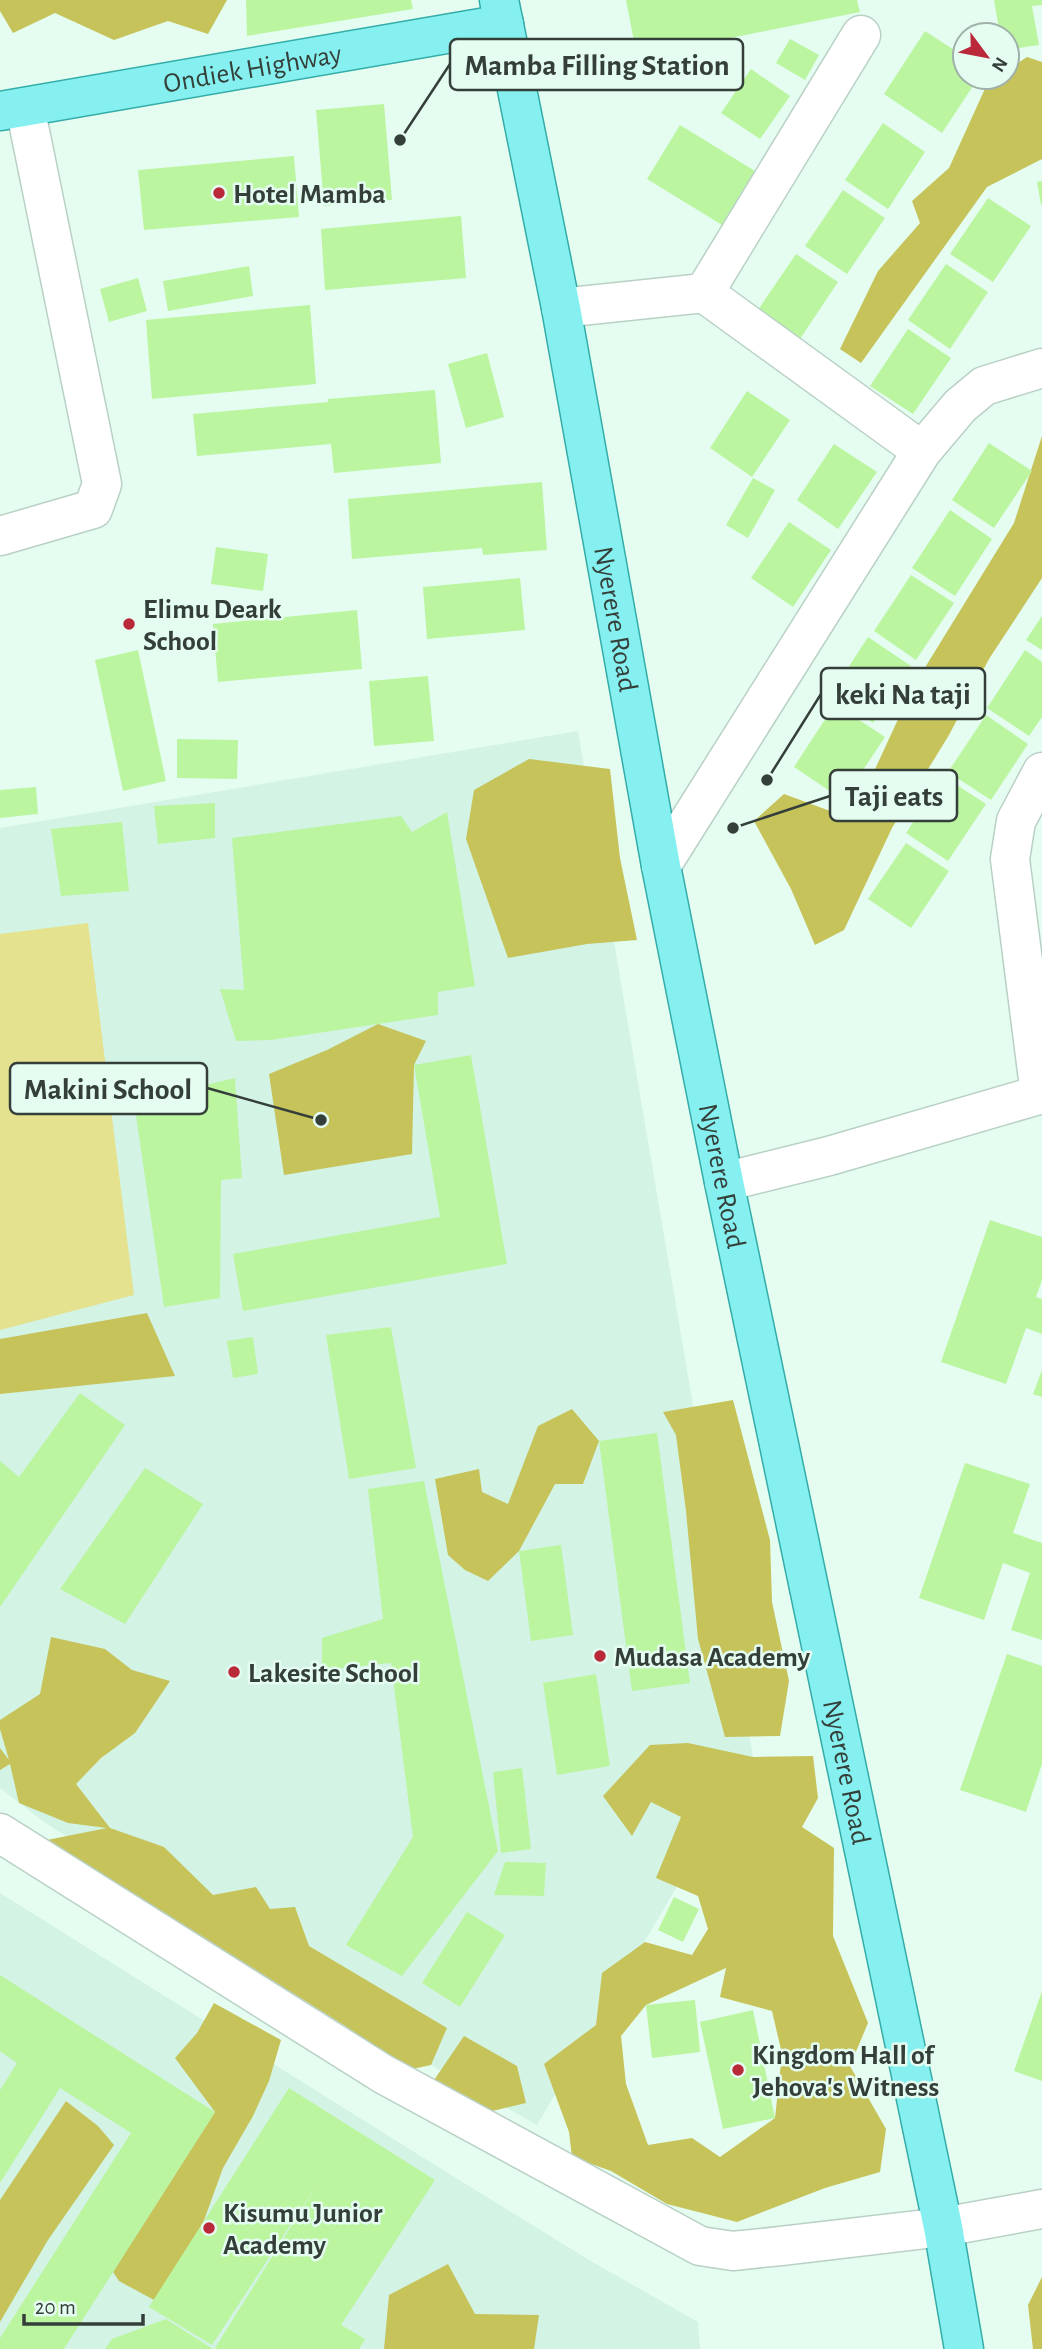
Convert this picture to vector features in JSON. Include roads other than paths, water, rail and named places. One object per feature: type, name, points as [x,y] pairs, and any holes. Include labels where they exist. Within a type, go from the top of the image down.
[{"type":"main road","name":"Ondiek Highway","points":[[12,109],[502,12]]},
{"type":"main road","name":"Nyerere Road","points":[[502,12],[561,308],[661,866],[724,1182],[943,2227],[964,2349]]},
{"type":"street","points":[[704,293],[861,35]]},
{"type":"street","points":[[0,536],[93,509],[102,484],[12,109]]},
{"type":"street","points":[[561,308],[704,293],[922,451]]},
{"type":"street","points":[[661,866],[922,451],[960,406],[984,386],[1042,368]]},
{"type":"street","points":[[724,1182],[829,1156],[1041,1094],[1010,859],[1016,821],[1042,772]]},
{"type":"street","points":[[0,1833],[383,2074],[700,2246],[733,2251],[943,2227],[1042,2209]]},
{"type":"place","name":"Mamba Filling Station","points":[[400,140]]},
{"type":"place","name":"Hotel Mamba","points":[[219,193]]},
{"type":"place","name":"Elimu Deark School","points":[[129,624]]},
{"type":"place","name":"keki Na taji","points":[[767,780]]},
{"type":"place","name":"Taji eats","points":[[733,828]]},
{"type":"place","name":"Makini School","points":[[321,1120]]},
{"type":"place","name":"Mudasa Academy","points":[[600,1656]]},
{"type":"place","name":"Lakesite School","points":[[234,1672]]},
{"type":"place","name":"Kingdom Hall of Jehova's Witness","points":[[738,2070]]},
{"type":"place","name":"Kisumu Junior Academy","points":[[209,2228]]}]
